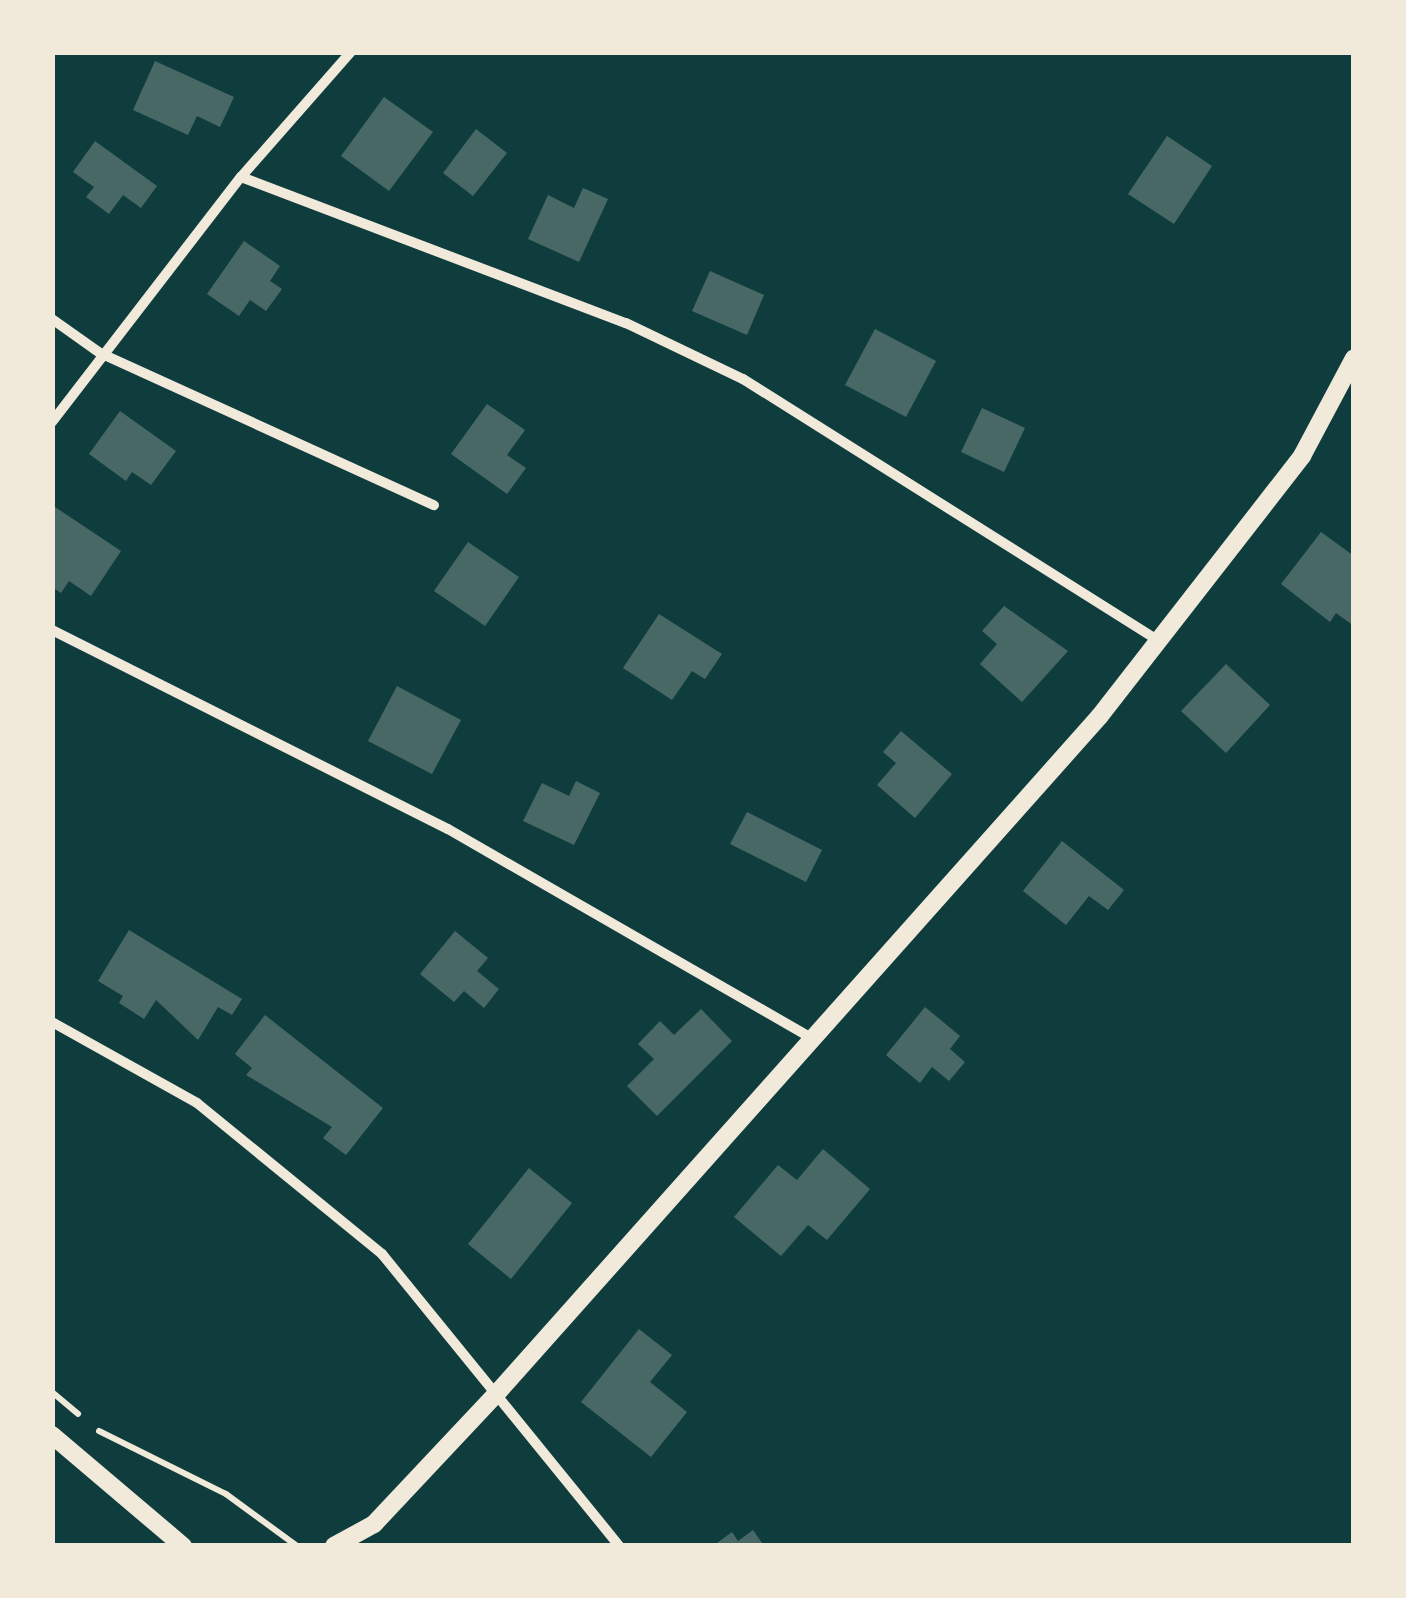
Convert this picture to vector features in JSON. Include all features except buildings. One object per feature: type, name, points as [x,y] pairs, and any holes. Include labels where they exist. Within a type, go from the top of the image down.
[{"type":"street","points":[[52,422],[100,353],[241,177],[351,52]]},
{"type":"street","points":[[241,177],[626,323],[743,379],[1158,640]]},
{"type":"street","points":[[52,319],[100,353],[434,506]]},
{"type":"street","points":[[334,1546],[374,1524],[498,1392],[1158,640],[1302,456],[1354,358]]},
{"type":"street","points":[[52,630],[448,829],[812,1038]]},
{"type":"street","points":[[52,1022],[197,1104],[382,1254],[498,1392],[619,1546]]},
{"type":"street","points":[[52,1435],[183,1546]]},
{"type":"street","points":[[368,1546],[374,1524]]},
{"type":"path","points":[[120,1449],[226,1494],[297,1546]]}]
